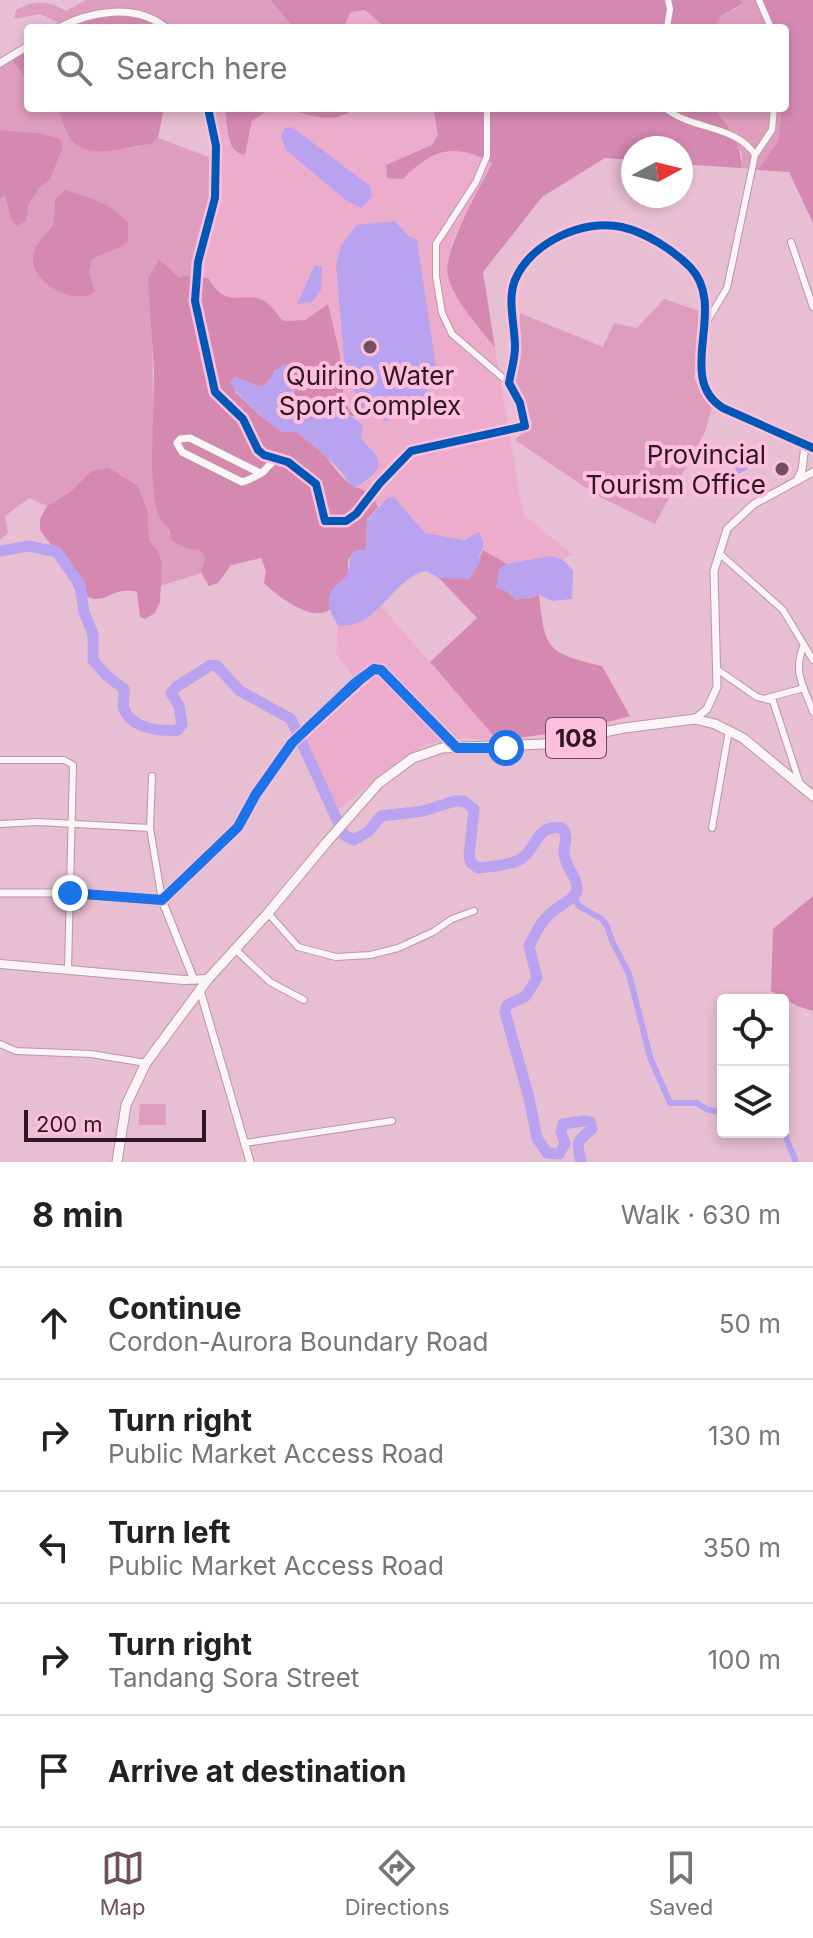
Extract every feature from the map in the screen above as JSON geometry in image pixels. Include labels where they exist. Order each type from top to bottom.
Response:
[{"type":"main road","name":"108","points":[[117,1162],[126,1105],[146,1063],[198,992],[379,783],[413,758],[442,748],[543,744],[624,728],[695,719],[729,730],[752,745],[813,796]]},
{"type":"main road","points":[[0,964],[208,979]]},
{"type":"main road","points":[[189,980],[198,992]]},
{"type":"street","points":[[668,0],[668,24]]},
{"type":"street","points":[[759,0],[769,24]]},
{"type":"street","points":[[69,24],[88,17],[128,12],[143,14],[159,24]]},
{"type":"street","points":[[0,63],[24,48]]},
{"type":"street","points":[[209,112],[216,146],[215,198],[198,262],[195,301],[215,392],[243,419],[258,450],[299,469],[316,484],[325,521],[346,521],[356,514],[411,451],[525,426],[520,403],[509,383],[452,334],[442,313],[436,276],[436,244],[476,182],[487,156],[487,112]]},
{"type":"street","points":[[671,112],[687,122],[739,139],[755,155]]},
{"type":"street","points":[[706,323],[727,288],[755,155],[772,130],[774,112]]},
{"type":"street","points":[[509,383],[515,352],[513,283],[520,270],[541,247],[571,232],[620,227],[656,241],[691,268],[699,281],[706,323],[700,366],[702,382],[714,401],[723,408],[809,447],[797,479]]},
{"type":"street","points":[[791,242],[813,307]]},
{"type":"street","points":[[260,473],[201,442],[185,438],[177,443],[182,452],[235,481],[247,481],[260,473],[276,458]]},
{"type":"street","points":[[695,719],[707,709],[717,687],[714,571],[727,529],[742,513],[813,472]]},
{"type":"street","points":[[718,551],[783,610],[813,660]]},
{"type":"street","points":[[804,645],[798,660],[813,712]]},
{"type":"street","points":[[0,893],[70,893],[162,900],[238,827],[256,794],[304,730],[354,684],[378,668],[457,748]]},
{"type":"street","points":[[718,670],[757,697],[767,698],[804,688]]},
{"type":"street","points":[[767,698],[776,705],[801,787]]},
{"type":"street","points":[[712,828],[729,730]]},
{"type":"street","points":[[0,760],[64,760],[71,763],[73,769],[68,971]]},
{"type":"street","points":[[152,776],[150,828],[162,900],[189,980]]},
{"type":"street","points":[[0,824],[71,823],[150,828]]},
{"type":"street","points":[[268,913],[298,947],[336,957],[370,955],[398,948],[433,932],[452,919],[474,911]]},
{"type":"street","points":[[236,950],[270,982],[304,1000]]},
{"type":"street","points":[[198,992],[250,1162]]},
{"type":"street","points":[[0,1044],[16,1051],[91,1054],[146,1063]]},
{"type":"street","points":[[245,1143],[392,1121]]},
{"type":"shaded area","points":[[86,0],[270,0],[291,24],[62,24],[40,14],[14,19],[16,10],[30,4],[47,3],[66,11]]},
{"type":"shaded area","points":[[270,0],[740,0],[743,4],[722,15],[716,24],[381,24],[365,10],[351,12],[345,24],[291,24]]},
{"type":"shaded area","points":[[740,0],[763,0],[772,24],[716,24],[722,15],[743,5]]},
{"type":"shaded area","points":[[763,0],[813,0],[813,223],[789,172],[758,170],[778,141],[782,112],[789,112],[789,24],[772,24]]},
{"type":"shaded area","points":[[365,10],[381,24],[345,24],[351,12]]},
{"type":"shaded area","points":[[128,12],[156,24],[69,24],[88,17]]},
{"type":"shaded area","points":[[24,48],[24,76],[10,57]]},
{"type":"shaded area","points":[[10,57],[24,76],[24,112],[60,112],[68,134],[81,146],[103,150],[129,149],[158,138],[217,160],[215,198],[196,275],[179,279],[169,271],[152,323],[154,498],[172,541],[187,549],[200,550],[206,558],[201,573],[160,586],[161,563],[157,550],[149,540],[148,512],[138,485],[120,474],[91,471],[70,492],[47,506],[29,498],[5,516],[8,533],[0,540],[0,199],[5,196],[11,219],[28,206],[39,188],[50,180],[63,147],[37,133],[0,130],[0,63]]},
{"type":"shaded area","points":[[59,112],[163,112],[158,138],[151,144],[93,151],[74,142]]},
{"type":"shaded area","points":[[209,112],[225,112],[229,145],[250,137],[252,121],[265,112],[302,112],[337,117],[350,112],[434,112],[438,135],[432,146],[387,165],[403,178],[419,162],[458,150],[473,152],[492,163],[451,244],[461,303],[495,348],[523,514],[573,555],[562,559],[549,556],[507,564],[483,550],[483,538],[472,535],[464,540],[425,533],[394,497],[387,498],[378,507],[355,488],[374,477],[371,446],[361,439],[363,425],[344,402],[340,355],[328,304],[305,320],[283,321],[267,302],[255,298],[233,299],[214,287],[208,278],[196,275],[217,160]]},
{"type":"shaded area","points":[[225,112],[265,112],[252,121],[245,155],[238,153],[228,137]]},
{"type":"shaded area","points":[[300,112],[349,112],[331,118]]},
{"type":"shaded area","points":[[434,112],[716,112],[737,143],[741,168],[693,165],[693,136],[621,136],[621,159],[605,158],[542,197],[483,272],[495,348],[456,296],[448,276],[456,236],[492,163],[467,152],[444,152],[424,161],[403,179],[387,178],[386,165],[432,145],[438,135]]},
{"type":"shaded area","points":[[716,112],[782,112],[778,141],[758,170],[741,168],[742,154]]},
{"type":"shaded area","points":[[292,127],[370,186],[372,197],[361,208],[347,201],[286,150],[281,136],[285,128]]},
{"type":"shaded area","points":[[0,130],[59,138],[63,147],[50,180],[39,188],[28,206],[26,221],[17,226],[11,219],[5,196],[0,199]]},
{"type":"shaded area","points":[[65,190],[106,205],[128,222],[128,242],[92,260],[89,272],[95,292],[87,296],[69,295],[52,287],[39,276],[33,262],[36,246],[53,224],[55,199]]},
{"type":"shaded area","points":[[395,221],[408,236],[417,240],[436,367],[419,402],[386,421],[357,408],[353,402],[356,393],[349,383],[344,360],[336,265],[341,245],[357,225]]},
{"type":"shaded area","points":[[159,259],[179,278],[187,275],[208,278],[223,295],[258,298],[271,306],[284,321],[305,320],[328,304],[340,355],[344,402],[355,417],[331,409],[312,413],[296,396],[291,373],[275,370],[270,381],[262,387],[234,377],[235,392],[256,412],[271,424],[287,431],[296,431],[313,444],[346,480],[364,490],[366,498],[378,507],[367,520],[366,550],[358,550],[348,560],[348,575],[330,597],[330,609],[323,613],[306,611],[286,601],[264,583],[266,571],[261,558],[231,565],[218,583],[209,586],[201,573],[205,557],[200,550],[187,549],[172,541],[169,530],[158,515],[152,463],[154,370],[148,279]]},
{"type":"shaded area","points":[[315,265],[322,267],[321,290],[312,302],[297,304]]},
{"type":"shaded area","points":[[664,299],[702,312],[694,378],[712,407],[705,432],[655,524],[600,497],[515,440],[532,423],[516,381],[520,313],[603,347],[614,323],[637,328]]},
{"type":"shaded area","points":[[283,364],[289,372],[297,403],[312,413],[339,412],[363,425],[361,439],[375,454],[378,466],[371,477],[355,488],[312,445],[296,432],[283,432],[271,424],[230,383],[234,377],[262,387]]},
{"type":"shaded area","points":[[739,449],[748,469],[738,474],[728,454]]},
{"type":"shaded area","points":[[108,468],[138,485],[148,512],[149,540],[162,563],[160,602],[155,613],[145,619],[140,617],[137,592],[119,592],[93,599],[74,588],[67,567],[40,530],[40,519],[47,506],[70,492],[91,471]]},
{"type":"shaded area","points":[[394,497],[425,533],[464,540],[479,532],[483,544],[479,555],[481,561],[469,579],[439,578],[426,571],[413,576],[363,621],[338,625],[330,607],[330,593],[347,575],[353,551],[366,550],[367,521],[387,498]]},
{"type":"shaded area","points":[[483,550],[507,564],[499,570],[504,586],[512,596],[522,599],[539,595],[544,627],[552,646],[570,657],[602,666],[630,716],[581,729],[498,741],[430,662],[477,618],[439,578],[469,578]]},
{"type":"shaded area","points":[[549,556],[562,559],[573,570],[572,599],[552,601],[539,595],[516,600],[508,592],[496,588],[499,570],[507,564]]},
{"type":"shaded area","points":[[380,605],[498,741],[462,738],[427,744],[397,762],[339,809],[321,788],[304,744],[304,730],[357,682],[336,653],[338,625],[361,622],[375,613]]},
{"type":"shaded area","points":[[813,896],[813,1011],[789,1001],[789,994],[771,991],[773,929]]},
{"type":"shaded area","points":[[140,1104],[166,1104],[166,1125],[139,1125]]},
{"type":"waterway","points":[[0,551],[29,546],[57,552],[80,585],[84,612],[93,634],[93,660],[124,689],[124,709],[133,721],[156,730],[178,730],[182,724],[179,706],[171,693],[211,665],[217,666],[240,691],[291,719],[344,835],[354,840],[369,831],[381,816],[423,811],[464,801],[474,809],[469,856],[471,863],[478,868],[517,861],[546,830],[562,828],[566,838],[565,859],[576,881],[577,892],[538,928],[529,946],[537,978],[526,996],[507,1005],[505,1012],[537,1138],[547,1153],[559,1154],[565,1144],[561,1132],[563,1124],[590,1122],[592,1129],[579,1143],[581,1162]]},
{"type":"waterway","points":[[574,897],[579,906],[602,919],[607,926],[629,974],[650,1057],[670,1103],[697,1103],[717,1112]]},
{"type":"waterway","points":[[786,1138],[796,1162]]},
{"type":"cycle path","points":[[209,112],[216,146],[215,198],[198,262],[195,301],[215,392],[243,419],[258,450],[264,455],[288,462],[316,484],[325,521],[346,521],[356,514],[411,451],[525,426],[520,403],[509,383],[515,352],[511,304],[515,280],[522,267],[545,245],[560,236],[591,226],[622,227],[641,233],[668,248],[690,267],[701,283],[705,302],[701,361],[709,395],[723,408],[813,448]]},
{"type":"cycle path","points":[[162,900],[238,827],[256,794],[292,743],[372,670],[381,670],[457,748]]},
{"type":"place","name":"Quirino Water Sport Complex","points":[[370,347]]},
{"type":"place","name":"Provincial Tourism Office","points":[[782,469]]},
{"type":"route","points":[[70,893],[162,900],[238,827],[256,794],[292,743],[374,669],[381,670],[457,748],[506,748]]}]
